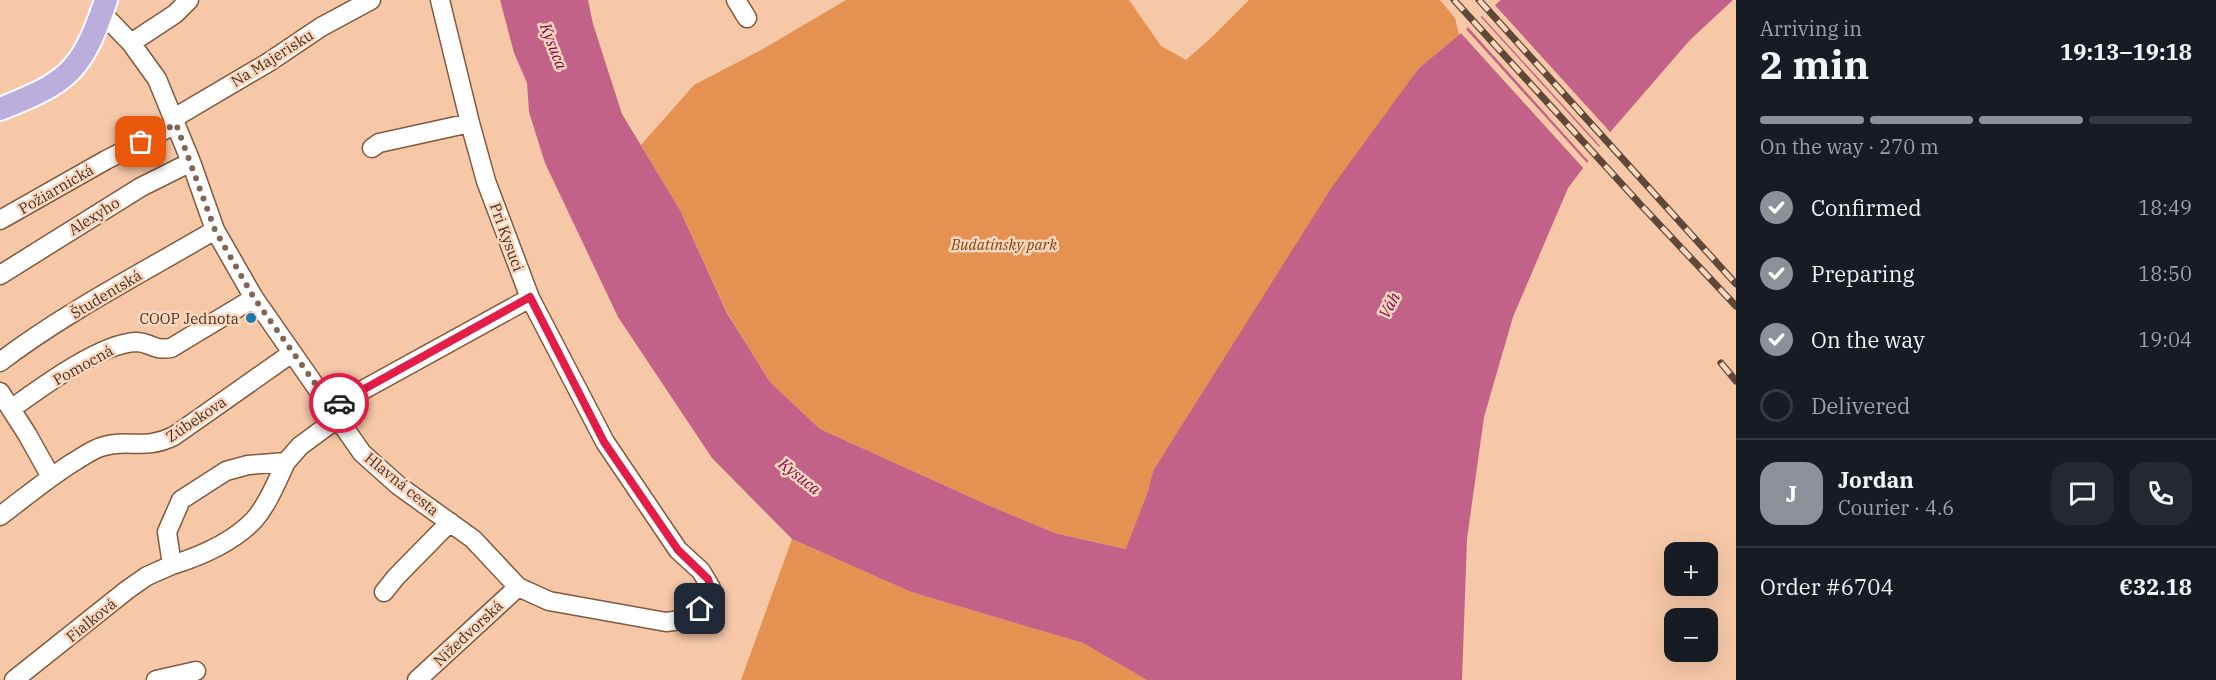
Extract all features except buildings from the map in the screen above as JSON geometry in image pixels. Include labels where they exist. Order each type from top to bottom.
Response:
[{"type":"main road","points":[[0,109],[44,91],[69,74],[85,51],[105,3]]},
{"type":"street","points":[[131,43],[174,14],[189,0]]},
{"type":"street","name":"Na Majerisku","points":[[175,121],[321,27],[371,0]]},
{"type":"street","name":"Pri Kysuci","points":[[440,0],[486,181],[530,297],[604,442],[678,550],[701,572],[711,588]]},
{"type":"street","points":[[736,0],[747,18]]},
{"type":"street","name":"Hlavná cesta","points":[[105,3],[157,79],[191,162],[215,230],[254,298],[362,453],[399,486],[473,539],[518,587],[549,601],[666,622],[681,620],[700,609],[706,602],[711,588]]},
{"type":"street","name":"Požiarnická","points":[[0,220],[175,121]]},
{"type":"street","points":[[372,148],[379,143],[470,123]]},
{"type":"street","name":"Alexyho","points":[[0,275],[141,187],[191,162]]},
{"type":"street","name":"Študentská","points":[[0,362],[21,346],[215,230]]},
{"type":"street","name":"Fialková","points":[[14,680],[147,576],[196,557],[228,541],[254,520],[270,496],[286,462],[335,413],[530,297]]},
{"type":"street","name":"Pomocná","points":[[11,408],[84,362],[116,345],[138,342],[159,350],[171,348],[254,298]]},
{"type":"street","name":"Zúbekova","points":[[0,516],[51,477],[100,447],[159,443],[174,436],[292,353]]},
{"type":"street","points":[[0,392],[51,477]]},
{"type":"street","points":[[172,565],[167,532],[181,500],[226,471],[248,465],[286,462]]},
{"type":"street","name":"Hlavná cesta","points":[[384,592],[450,522]]},
{"type":"street","name":"Nižedvorská","points":[[417,680],[518,587]]},
{"type":"street","points":[[156,680],[196,671]]},
{"type":"green space","name":"Budatínsky park","points":[[846,0],[1129,0],[1161,46],[1186,60],[1249,0],[1440,0],[1455,18],[1459,35],[1419,68],[1153,471],[1127,549],[1055,533],[820,429],[770,382],[727,312],[680,210],[641,145],[694,85],[763,49]]},
{"type":"green space","points":[[792,539],[911,592],[1083,643],[1147,680],[741,680]]},
{"type":"water","points":[[500,0],[588,0],[593,24],[622,114],[680,210],[727,313],[770,382],[820,429],[1055,533],[1126,549],[1148,491],[1153,471],[1332,187],[1419,68],[1501,0],[1733,0],[1690,40],[1612,130],[1568,188],[1513,317],[1484,417],[1467,539],[1462,680],[1147,680],[1083,643],[911,592],[792,539],[712,458],[618,317],[545,163],[529,112],[527,83],[514,53]]},
{"type":"pier","points":[[1493,3],[1612,134],[1602,148],[1480,14]]},
{"type":"pier","points":[[1479,15],[1601,149],[1590,163],[1466,25]]},
{"type":"pier","points":[[1464,27],[1589,165],[1585,170],[1459,31]]},
{"type":"railway","points":[[1454,0],[1736,306]]},
{"type":"railway","points":[[1479,0],[1736,284]]},
{"type":"railway","points":[[1721,363],[1736,381]]},
{"type":"way so far","points":[[141,142],[176,124],[215,230],[254,298],[332,407],[339,403]]},
{"type":"place","name":"COOP Jednota","points":[[251,318]]},
{"type":"route","points":[[339,403],[530,297],[604,442],[678,550],[708,579],[711,588],[706,602],[700,609]]},
{"type":"water label","name":"Kysuca","points":[[554,46]]},
{"type":"water label","name":"Váh","points":[[1389,305]]},
{"type":"water label","name":"Kysuca","points":[[800,476]]}]
